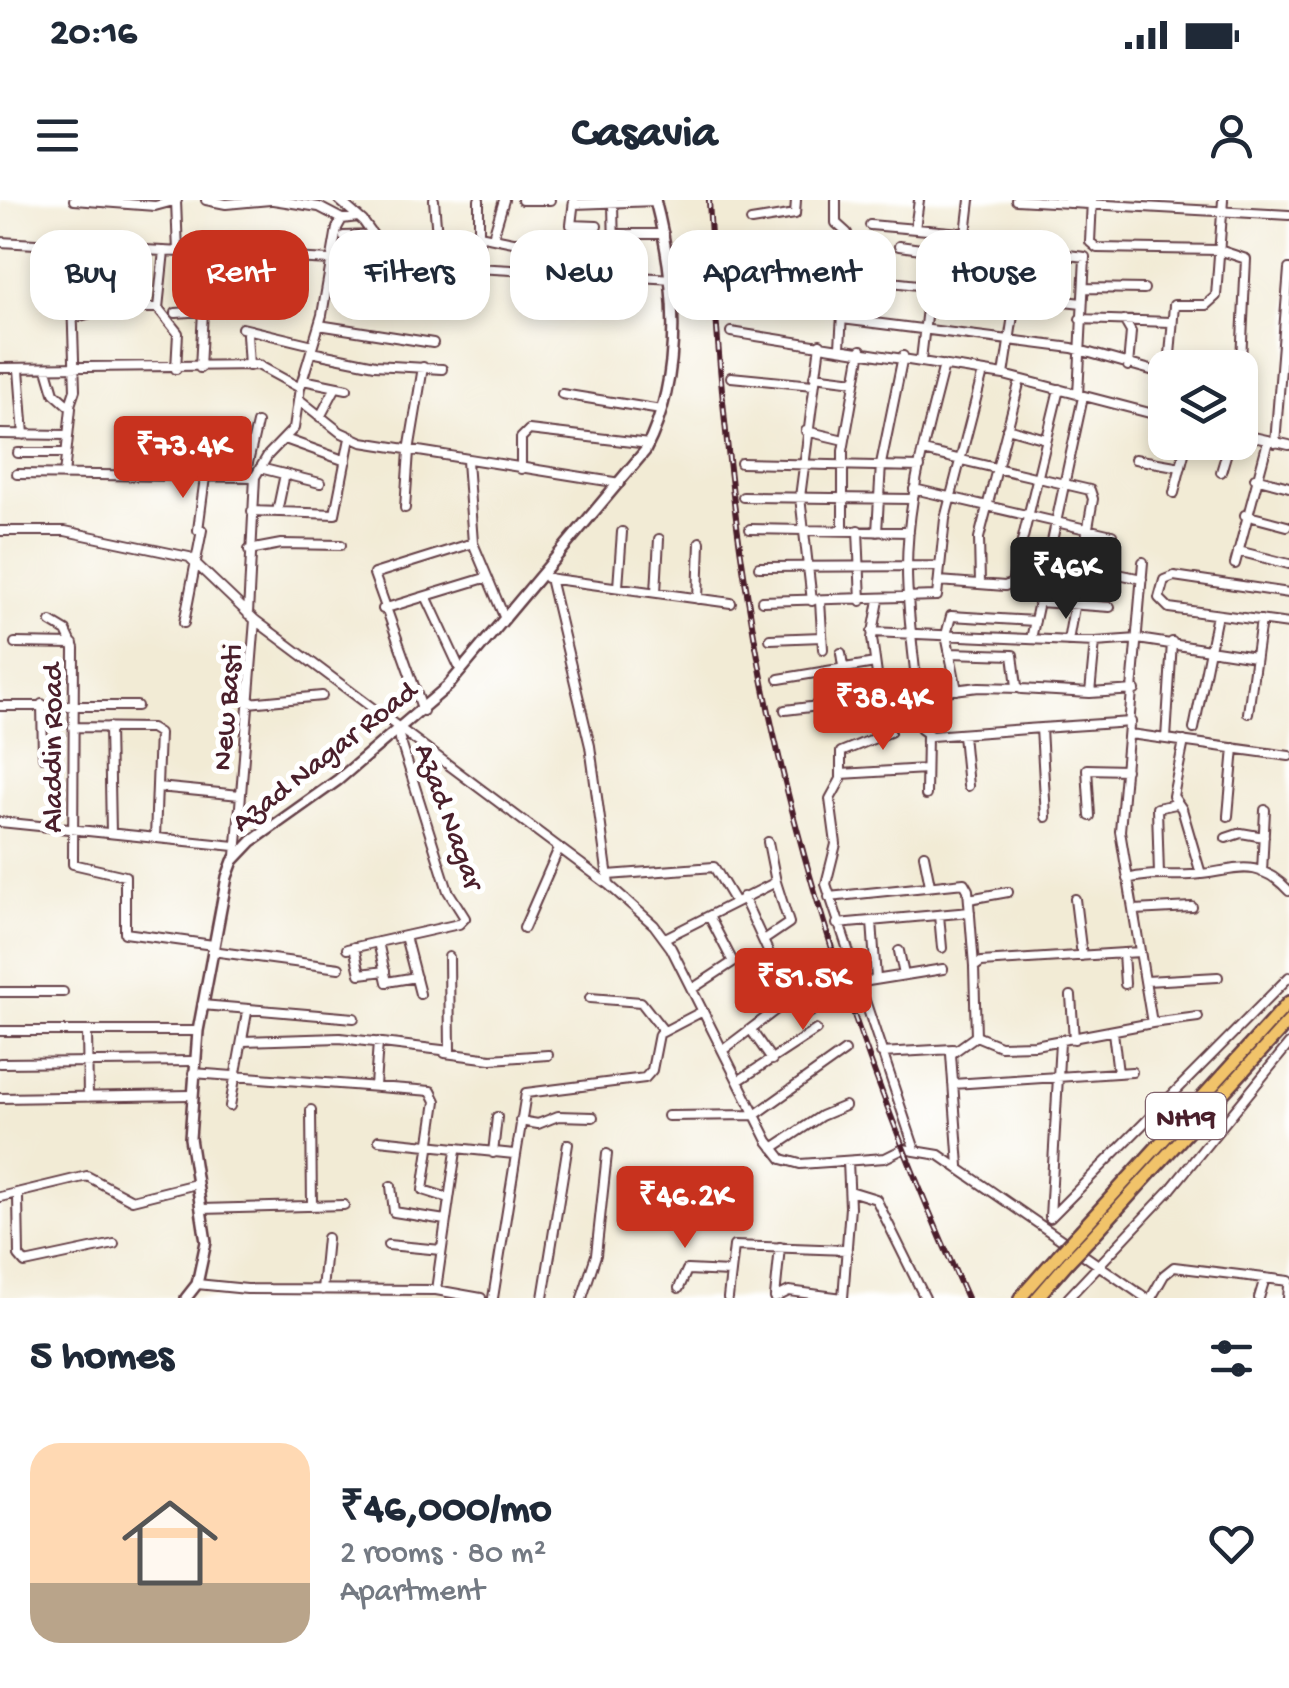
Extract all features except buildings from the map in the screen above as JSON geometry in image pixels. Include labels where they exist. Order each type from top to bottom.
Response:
[{"type":"highway","name":"NH19","points":[[1086,1234],[1289,1002]]},
{"type":"highway","name":"NH19","points":[[1020,1298],[1063,1259],[1289,1021]]},
{"type":"highway","name":"NH19","points":[[1036,1298],[1063,1259]]},
{"type":"street","points":[[74,200],[155,206],[176,201],[177,230]]},
{"type":"street","points":[[206,200],[226,204],[271,200],[320,207],[342,219],[358,217]]},
{"type":"street","points":[[339,200],[370,230]]},
{"type":"street","points":[[434,200],[436,230]]},
{"type":"street","points":[[479,200],[480,230]]},
{"type":"street","points":[[494,237],[504,200]]},
{"type":"street","points":[[522,200],[550,200]]},
{"type":"street","points":[[751,221],[788,219],[795,214],[796,200]]},
{"type":"street","points":[[836,200],[836,223],[844,230]]},
{"type":"street","points":[[915,229],[919,200]]},
{"type":"street","points":[[966,230],[970,200]]},
{"type":"street","points":[[1016,200],[1222,205],[1289,216]]},
{"type":"street","points":[[597,226],[572,226],[574,202],[656,201]]},
{"type":"street","name":"Azad Nagar Road","points":[[656,201],[668,252]]},
{"type":"street","points":[[1031,639],[1080,396],[1078,350],[1086,261],[1092,245],[1092,202]]},
{"type":"street","points":[[613,203],[614,230]]},
{"type":"street","points":[[1170,350],[1174,304],[1206,305],[1216,296],[1222,205]]},
{"type":"street","points":[[337,230],[342,219]]},
{"type":"street","points":[[870,225],[925,230]]},
{"type":"street","points":[[648,234],[664,234]]},
{"type":"street","points":[[490,238],[510,241]]},
{"type":"street","points":[[0,242],[30,244]]},
{"type":"street","points":[[1092,245],[1240,254],[1248,265],[1242,350]]},
{"type":"street","points":[[899,246],[916,248]]},
{"type":"street","points":[[152,250],[172,252]]},
{"type":"street","points":[[164,251],[158,308],[178,333],[176,368]]},
{"type":"street","points":[[1071,255],[1086,261]]},
{"type":"street","points":[[490,269],[668,279]]},
{"type":"street","points":[[1235,564],[1255,478],[1272,442],[1289,269]]},
{"type":"street","points":[[258,473],[294,428],[301,384],[329,282]]},
{"type":"street","points":[[1084,288],[1144,289]]},
{"type":"street","points":[[1071,302],[1082,303]]},
{"type":"street","points":[[152,308],[158,308]]},
{"type":"street","points":[[1080,319],[1171,322]]},
{"type":"street","points":[[64,475],[73,368],[72,320]]},
{"type":"street","points":[[200,368],[202,320]]},
{"type":"street","name":"Azad Nagar Road","points":[[186,1298],[196,1284],[205,1256],[191,1096],[194,1062],[226,877],[236,851],[423,711],[545,578],[649,444],[661,410],[674,320]]},
{"type":"street","points":[[840,347],[842,320]]},
{"type":"street","points":[[854,320],[924,326],[1078,350],[1148,370]]},
{"type":"street","points":[[921,360],[925,320]]},
{"type":"street","points":[[1004,375],[1011,320]]},
{"type":"street","points":[[1124,320],[1131,332],[1128,366]]},
{"type":"street","points":[[319,325],[433,343]]},
{"type":"street","points":[[248,366],[244,331],[375,365],[442,369]]},
{"type":"street","points":[[731,332],[904,356],[1004,375],[1148,413]]},
{"type":"street","points":[[820,344],[800,497],[805,564],[816,601],[823,649]]},
{"type":"street","points":[[843,529],[844,440],[861,350]]},
{"type":"street","points":[[877,532],[880,464],[904,356]]},
{"type":"street","points":[[944,365],[913,494],[909,532],[908,599],[920,728],[927,735],[963,735],[1132,722]]},
{"type":"street","points":[[0,368],[264,366],[301,384],[347,389]]},
{"type":"street","points":[[47,368],[54,393],[70,404]]},
{"type":"street","points":[[406,508],[409,451],[423,368]]},
{"type":"street","points":[[19,369],[24,435]]},
{"type":"street","points":[[762,601],[937,596],[949,497],[984,372]]},
{"type":"street","points":[[731,377],[854,381]]},
{"type":"street","points":[[980,584],[977,551],[1020,380]]},
{"type":"street","points":[[320,417],[336,387]]},
{"type":"street","points":[[939,581],[1012,583],[1059,390]]},
{"type":"street","points":[[562,394],[661,410]]},
{"type":"street","points":[[301,401],[350,438],[467,461],[620,484]]},
{"type":"street","points":[[244,476],[257,423]]},
{"type":"street","points":[[1006,428],[1046,439]]},
{"type":"street","points":[[521,469],[522,438],[529,430],[649,444]]},
{"type":"street","points":[[806,430],[844,440]]},
{"type":"street","points":[[0,434],[68,435]]},
{"type":"street","points":[[252,511],[335,514],[350,438]]},
{"type":"street","points":[[1258,438],[1289,445]]},
{"type":"street","points":[[284,439],[346,461]]},
{"type":"street","points":[[923,451],[1092,494],[1068,641]]},
{"type":"street","points":[[18,453],[66,454]]},
{"type":"street","points":[[1135,459],[1181,468]]},
{"type":"street","points":[[1174,493],[1183,460]]},
{"type":"street","points":[[1221,472],[1225,460]]},
{"type":"street","points":[[467,461],[472,543],[505,620]]},
{"type":"street","points":[[741,463],[920,467]]},
{"type":"street","points":[[18,474],[205,477],[258,473],[320,482]]},
{"type":"street","name":"New Basti","points":[[236,851],[248,704],[252,511],[258,473]]},
{"type":"street","points":[[277,512],[285,474]]},
{"type":"street","points":[[184,623],[205,477]]},
{"type":"street","points":[[1255,478],[1289,488]]},
{"type":"street","points":[[743,497],[949,497],[1112,535]]},
{"type":"street","points":[[1246,514],[1288,526]]},
{"type":"street","points":[[750,530],[909,532]]},
{"type":"street","points":[[858,530],[862,601]]},
{"type":"street","points":[[0,531],[77,533],[181,554],[252,617],[400,731],[608,880],[665,938],[773,1148],[790,1163],[848,1161],[915,1150],[938,1155],[1050,1222],[1149,1298],[1174,1266],[1289,1283],[1288,1298]]},
{"type":"street","points":[[618,587],[622,532]]},
{"type":"street","points":[[656,592],[660,539]]},
{"type":"street","points":[[698,598],[700,542]]},
{"type":"street","points":[[423,711],[374,576],[376,572],[472,543]]},
{"type":"street","points":[[250,550],[281,544],[341,545]]},
{"type":"street","points":[[1238,551],[1289,564]]},
{"type":"street","points":[[1143,562],[1120,831],[1152,1023]]},
{"type":"street","points":[[759,566],[939,566]]},
{"type":"street","points":[[1080,566],[1142,579]]},
{"type":"street","points":[[1289,593],[1210,578],[1170,576],[1162,582],[1159,598],[1165,607],[1289,624]]},
{"type":"street","points":[[383,609],[486,578]]},
{"type":"street","points":[[608,880],[590,746],[545,578],[731,602]]},
{"type":"street","points":[[426,598],[460,672]]},
{"type":"street","points":[[878,600],[872,632],[890,732],[843,748],[841,774],[830,799],[836,844],[826,879],[856,982],[915,1150]]},
{"type":"street","points":[[1039,602],[1110,607]]},
{"type":"street","points":[[957,690],[946,635],[948,618],[954,615],[1035,621]]},
{"type":"street","points":[[1194,729],[1217,616]]},
{"type":"street","points":[[1248,713],[1261,620]]},
{"type":"street","name":"Aladdin Road","points":[[51,622],[66,631],[73,644],[76,867],[125,876],[125,933],[212,948]]},
{"type":"street","points":[[872,632],[1095,642],[1138,639],[1255,657]]},
{"type":"street","points":[[770,639],[822,637]]},
{"type":"street","points":[[1090,693],[1095,642]]},
{"type":"street","points":[[1166,739],[1172,642]]},
{"type":"street","points":[[14,643],[73,644]]},
{"type":"street","points":[[841,653],[848,700]]},
{"type":"street","points":[[950,653],[1013,655],[1019,688]]},
{"type":"street","points":[[779,679],[875,662]]},
{"type":"street","points":[[785,710],[957,690],[1135,690]]},
{"type":"street","points":[[248,704],[322,696]]},
{"type":"street","points":[[0,706],[73,702],[137,706]]},
{"type":"street","points":[[42,704],[43,757]]},
{"type":"street","points":[[73,727],[151,728],[159,734],[155,838]]},
{"type":"street","points":[[109,727],[111,834]]},
{"type":"street","points":[[1041,728],[1046,816]]},
{"type":"street","name":"Azad Nagar","points":[[384,971],[360,974],[351,948],[459,924],[465,918],[448,891],[400,731]]},
{"type":"street","points":[[1130,734],[1289,756]]},
{"type":"street","points":[[926,795],[927,735]]},
{"type":"street","points":[[963,735],[968,786]]},
{"type":"street","points":[[1184,741],[1174,796],[1184,812],[1201,874]]},
{"type":"street","points":[[1228,816],[1234,748]]},
{"type":"street","points":[[841,774],[926,769]]},
{"type":"street","points":[[1090,816],[1087,769],[1126,770]]},
{"type":"street","points":[[158,787],[240,794]]},
{"type":"street","points":[[1159,875],[1158,808],[1176,804]]},
{"type":"street","points":[[1262,872],[1265,810]]},
{"type":"street","points":[[0,822],[155,838],[236,851]]},
{"type":"street","points":[[1226,838],[1242,834],[1264,837]]},
{"type":"street","points":[[764,940],[789,922],[768,842]]},
{"type":"street","points":[[524,928],[559,848]]},
{"type":"street","points":[[924,855],[930,886]]},
{"type":"street","points":[[1126,878],[1201,874],[1234,866],[1262,872],[1289,891]]},
{"type":"street","points":[[608,880],[714,867],[764,940],[790,999],[806,1014],[828,1002]]},
{"type":"street","points":[[665,938],[776,882]]},
{"type":"street","points":[[829,897],[964,883],[969,899],[976,1036]]},
{"type":"street","points":[[969,899],[1008,892]]},
{"type":"street","points":[[1075,899],[1082,956]]},
{"type":"street","points":[[1134,910],[1192,907]]},
{"type":"street","points":[[838,924],[970,912]]},
{"type":"street","points":[[939,915],[942,948]]},
{"type":"street","points":[[692,989],[734,962],[708,916]]},
{"type":"street","points":[[872,921],[876,980]]},
{"type":"street","points":[[405,936],[420,994]]},
{"type":"street","points":[[378,942],[390,984],[416,977]]},
{"type":"street","points":[[212,948],[339,968]]},
{"type":"street","points":[[899,951],[904,975]]},
{"type":"street","points":[[974,966],[1140,952]]},
{"type":"street","points":[[1123,953],[1126,984]]},
{"type":"street","points":[[445,1053],[453,1042],[449,957]]},
{"type":"street","points":[[856,982],[943,969]]},
{"type":"street","points":[[1146,981],[1218,976]]},
{"type":"street","points":[[1050,1222],[1289,977]]},
{"type":"street","points":[[0,992],[63,992]]},
{"type":"street","points":[[1072,996],[1074,1039]]},
{"type":"street","points":[[590,998],[640,1002],[663,1030]]},
{"type":"street","points":[[722,1050],[790,999]]},
{"type":"street","points":[[202,1005],[247,1012],[354,1018]]},
{"type":"street","points":[[493,1298],[524,1098],[536,1088],[645,1078],[663,1030],[703,1011]]},
{"type":"street","points":[[230,1106],[247,1012]]},
{"type":"street","points":[[881,1053],[953,1048],[976,1036],[1007,1046],[1060,1042],[1198,1017]]},
{"type":"street","points":[[0,1030],[198,1031]]},
{"type":"street","points":[[751,1030],[772,1060]]},
{"type":"street","points":[[738,1082],[816,1030]]},
{"type":"street","points":[[86,1032],[88,1097]]},
{"type":"street","points":[[1114,1032],[1118,1073]]},
{"type":"street","points":[[243,1041],[378,1042],[491,1059],[548,1055]]},
{"type":"street","points":[[374,1086],[378,1042]]},
{"type":"street","points":[[1050,1222],[1060,1042]]},
{"type":"street","points":[[1068,1298],[1170,1190],[1289,1044]]},
{"type":"street","points":[[953,1048],[959,1166]]},
{"type":"street","points":[[668,1116],[755,1115],[844,1051]]},
{"type":"street","points":[[1278,1058],[1289,1061]]},
{"type":"street","points":[[0,1064],[194,1062]]},
{"type":"street","points":[[953,1084],[1132,1072]]},
{"type":"street","points":[[193,1073],[435,1093],[433,1148],[423,1190],[448,1198]]},
{"type":"street","points":[[0,1098],[191,1096]]},
{"type":"street","points":[[773,1148],[821,1116],[845,1106]]},
{"type":"street","points":[[311,1110],[312,1206]]},
{"type":"street","points":[[520,1122],[542,1124],[558,1116],[593,1117]]},
{"type":"street","points":[[493,1153],[497,1118]]},
{"type":"street","points":[[379,1140],[514,1154]]},
{"type":"street","points":[[543,1298],[568,1144]]},
{"type":"street","points":[[436,1290],[456,1151]]},
{"type":"street","points":[[582,1298],[596,1255],[607,1154]]},
{"type":"street","points":[[775,1298],[789,1291],[843,1298],[850,1192],[848,1161]]},
{"type":"street","points":[[0,1197],[18,1196],[78,1177],[95,1178],[132,1200],[196,1184]]},
{"type":"street","points":[[391,1186],[394,1212],[444,1220]]},
{"type":"street","points":[[850,1192],[876,1200],[925,1298]]},
{"type":"street","points":[[18,1196],[18,1256],[25,1263],[114,1244]]},
{"type":"street","points":[[201,1209],[344,1205]]},
{"type":"street","points":[[322,1290],[327,1238]]},
{"type":"street","points":[[388,1245],[441,1250]]},
{"type":"street","points":[[728,1298],[734,1246],[846,1250]]},
{"type":"street","points":[[775,1298],[780,1246]]},
{"type":"street","points":[[679,1288],[687,1270],[730,1272]]},
{"type":"street","points":[[1259,1298],[1265,1278]]},
{"type":"street","points":[[196,1284],[436,1290],[481,1298]]},
{"type":"street","points":[[215,1286],[222,1298]]},
{"type":"railway","points":[[709,200],[734,500],[764,689],[784,779],[834,956],[864,1043],[967,1298]]}]
